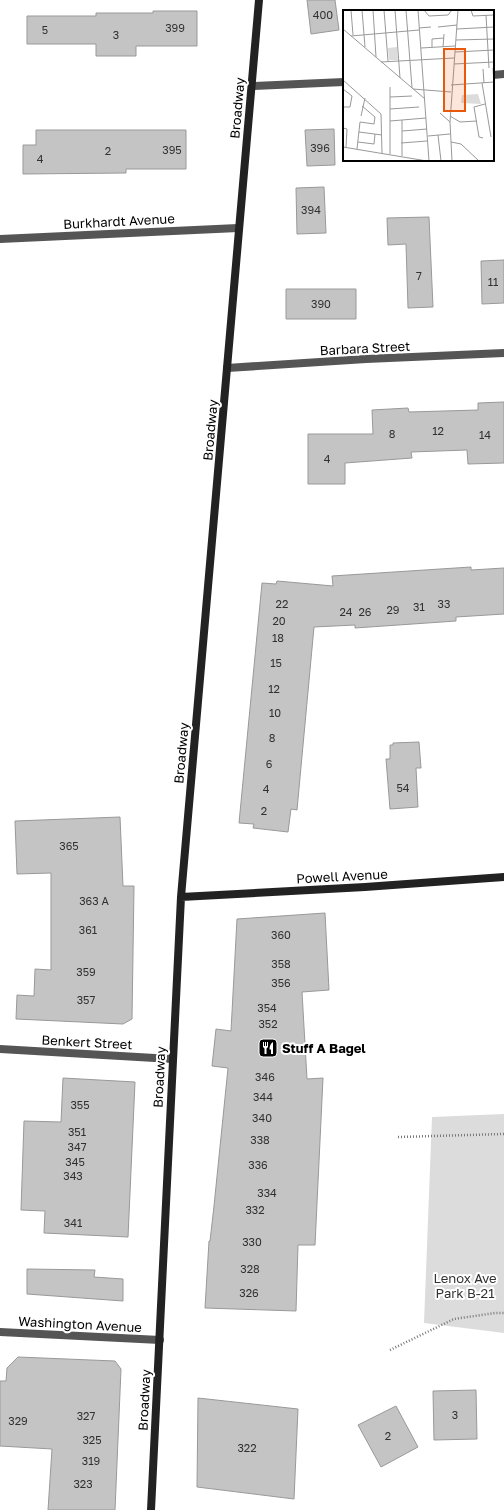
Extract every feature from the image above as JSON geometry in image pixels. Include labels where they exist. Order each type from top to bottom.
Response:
[{"type":"main road","name":"Broadway","points":[[151,1510],[181,897],[259,0]]},
{"type":"main road","name":"Powell Avenue","points":[[181,897],[372,887],[504,877]]},
{"type":"street","points":[[494,75],[504,74]]},
{"type":"street","points":[[252,86],[343,82]]},
{"type":"street","name":"Burkhardt Avenue","points":[[0,239],[238,228]]},
{"type":"street","name":"Barbara Street","points":[[227,368],[366,359],[504,353]]},
{"type":"street","name":"Benkert Street","points":[[0,1049],[172,1059]]},
{"type":"street","name":"Washington Avenue","points":[[0,1332],[160,1340]]},
{"type":"path","points":[[398,1136],[504,1134]]},
{"type":"path","points":[[390,1350],[454,1319],[495,1312],[504,1313]]},
{"type":"green space","name":"Lenox Ave Park B-21","points":[[504,1114],[504,1333],[424,1323],[432,1117]]},
{"type":"building","points":[[307,0],[335,0],[339,30],[311,34]]},
{"type":"building","points":[[153,11],[197,11],[197,46],[136,46],[136,56],[96,56],[96,44],[27,44],[27,16],[96,16],[96,13],[153,13]]},
{"type":"building","points":[[334,129],[335,165],[307,166],[305,130]]},
{"type":"building","points":[[36,130],[186,130],[186,169],[126,169],[126,173],[23,174],[23,145],[36,145]]},
{"type":"building","points":[[324,187],[326,233],[297,234],[296,188]]},
{"type":"building","points":[[429,217],[433,307],[408,308],[406,244],[388,245],[387,218]]},
{"type":"building","points":[[504,260],[504,303],[482,304],[481,261]]},
{"type":"building","points":[[286,289],[356,289],[356,319],[286,319]]},
{"type":"building","points":[[504,402],[504,463],[468,464],[467,450],[411,452],[412,458],[345,463],[345,484],[308,484],[308,434],[373,434],[372,410],[408,408],[409,412],[478,410],[478,403]]},
{"type":"building","points":[[471,567],[471,570],[504,568],[504,614],[456,617],[456,621],[355,628],[355,625],[314,627],[297,810],[291,809],[288,832],[253,828],[254,824],[239,823],[262,583],[276,584],[277,581],[333,586],[332,576]]},
{"type":"building","points":[[419,742],[421,768],[416,768],[418,807],[390,809],[386,759],[390,759],[390,745],[393,745],[393,743]]},
{"type":"building","points":[[120,817],[123,886],[134,886],[132,1019],[123,1024],[16,1019],[17,995],[34,996],[35,969],[51,970],[51,873],[17,874],[15,821]]},
{"type":"building","points":[[325,913],[329,990],[302,992],[307,1079],[323,1078],[315,1245],[298,1245],[296,1311],[205,1308],[209,1241],[228,1068],[212,1066],[216,1029],[231,1031],[237,919]]},
{"type":"building","points":[[63,1078],[135,1082],[128,1237],[44,1233],[45,1211],[21,1210],[24,1121],[61,1122]]},
{"type":"building","points":[[27,1269],[95,1270],[94,1277],[123,1279],[123,1301],[27,1294]]},
{"type":"building","points":[[18,1357],[115,1361],[121,1369],[115,1510],[48,1510],[52,1449],[0,1446],[0,1381],[6,1381],[7,1368]]},
{"type":"building","points":[[476,1390],[477,1439],[434,1440],[433,1391]]},
{"type":"building","points":[[198,1398],[298,1409],[294,1499],[197,1487]]},
{"type":"building","points":[[396,1406],[418,1447],[381,1467],[358,1425]]},
{"type":"place","name":"Stuff A Bagel","points":[[268,1048]]}]
